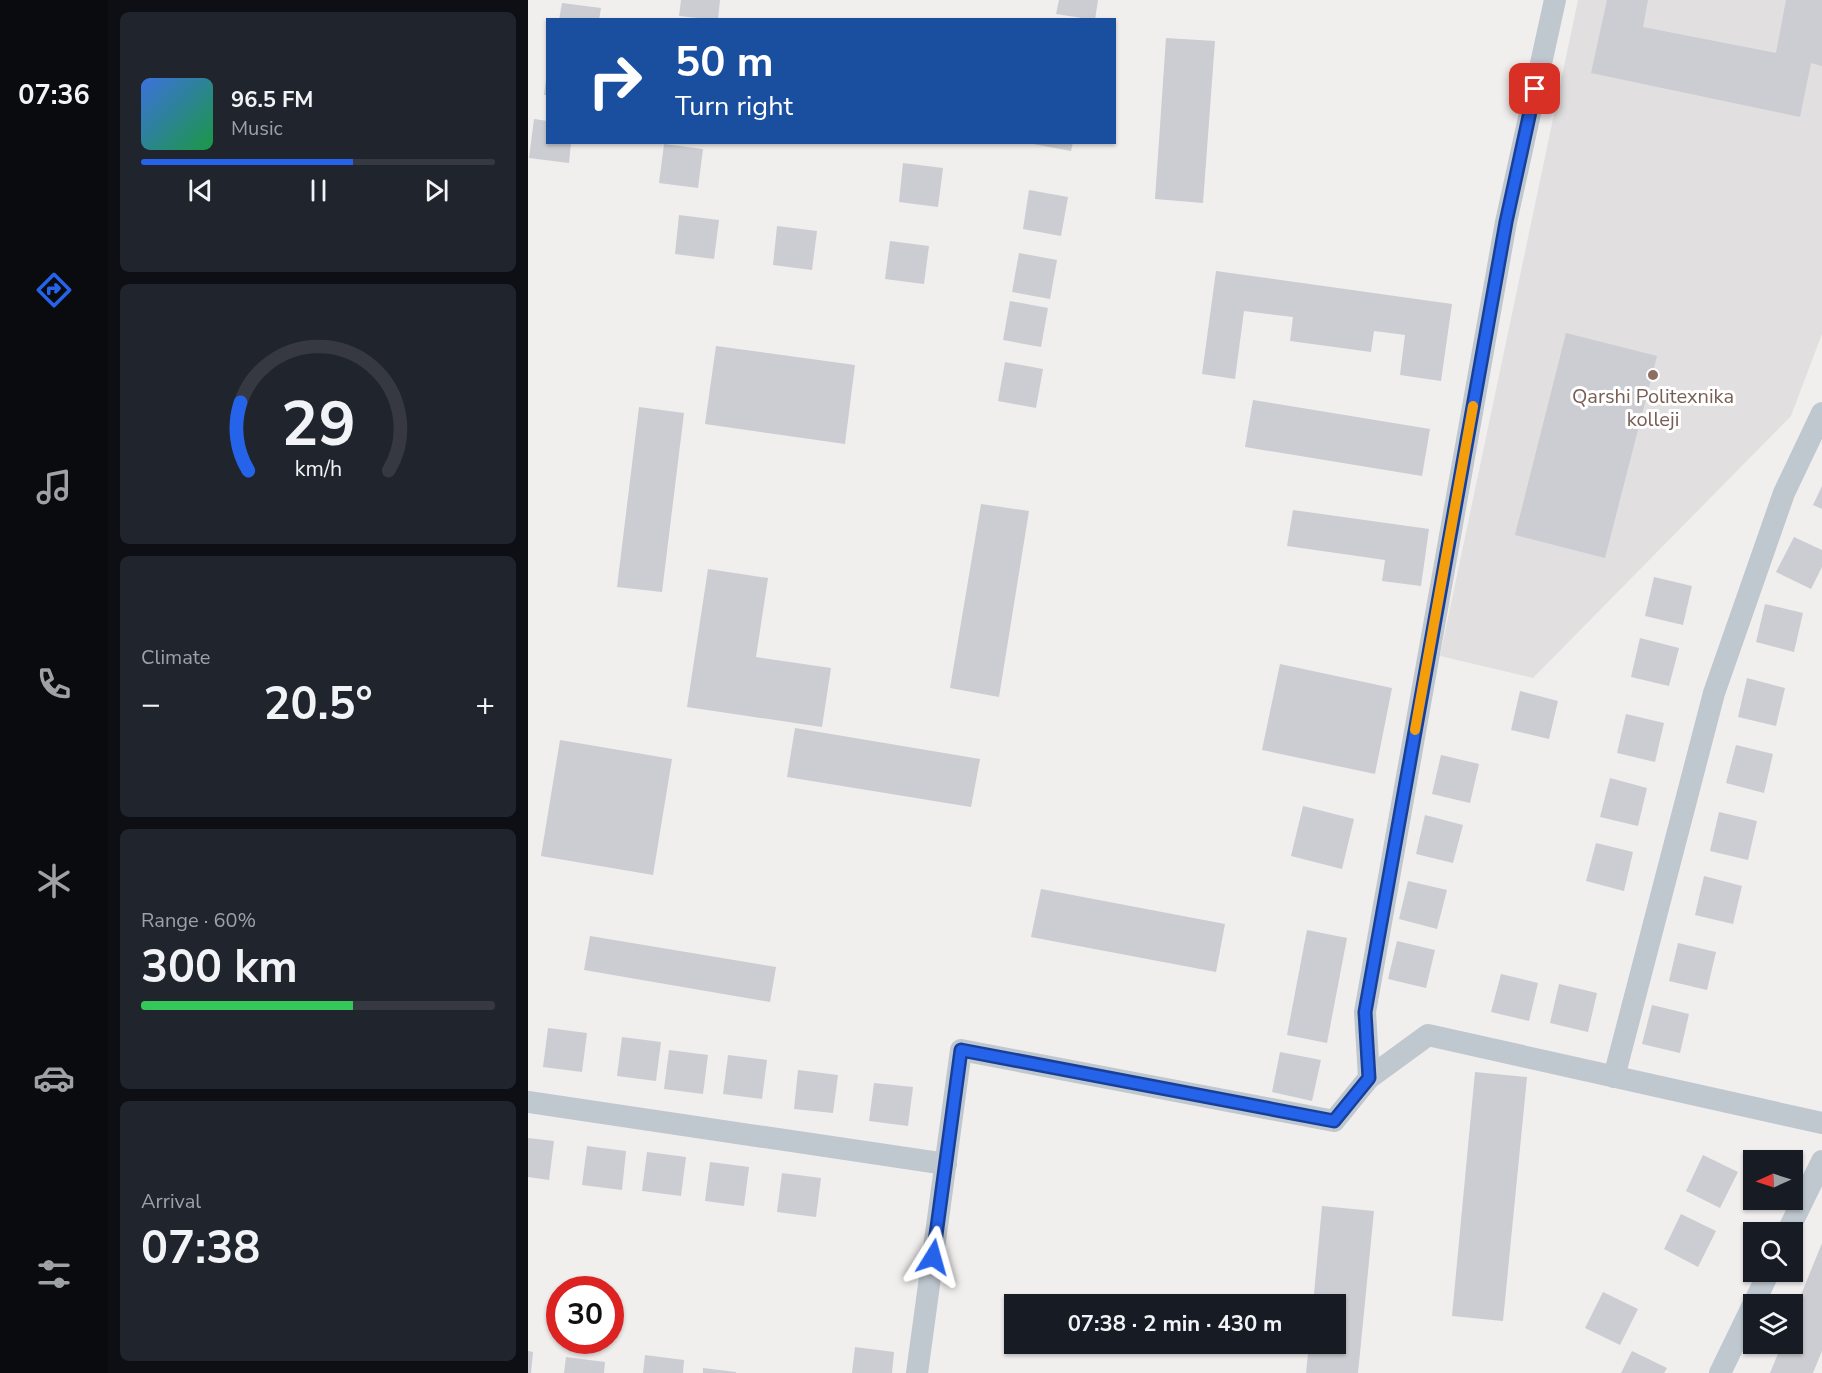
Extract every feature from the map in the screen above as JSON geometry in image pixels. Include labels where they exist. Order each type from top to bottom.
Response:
[{"type":"street","points":[[1369,1078],[1365,1012],[1506,222],[1555,0]]},
{"type":"street","points":[[1614,1077],[1714,693],[1784,493],[1822,413]]},
{"type":"street","points":[[917,1373],[961,1050],[1334,1121],[1369,1078],[1428,1035],[1822,1123]]},
{"type":"street","points":[[528,1102],[945,1164]]},
{"type":"street","points":[[1792,1222],[1822,1161]]},
{"type":"street","points":[[1720,1373],[1764,1282]]},
{"type":"shaded area","name":"Qarshi Politexnika kolleji","points":[[1578,0],[1822,0],[1822,334],[1791,416],[1533,678],[1440,656]]},
{"type":"building","points":[[681,0],[720,0],[718,18],[679,16]]},
{"type":"building","points":[[1059,0],[1098,0],[1095,18],[1056,14]]},
{"type":"building","points":[[1607,0],[1648,0],[1643,27],[1776,53],[1786,0],[1822,0],[1822,66],[1811,63],[1800,117],[1591,73]]},
{"type":"building","points":[[562,3],[601,8],[599,18],[559,18]]},
{"type":"building","points":[[1166,38],[1215,41],[1203,203],[1155,199]]},
{"type":"building","points":[[534,119],[546,121],[546,144],[571,144],[569,163],[529,158]]},
{"type":"building","points":[[664,144],[703,149],[698,188],[659,183]]},
{"type":"building","points":[[1033,144],[1073,144],[1071,151]]},
{"type":"building","points":[[903,163],[943,168],[938,207],[899,202]]},
{"type":"building","points":[[1029,190],[1068,197],[1061,236],[1023,229]]},
{"type":"building","points":[[679,215],[719,220],[714,259],[675,254]]},
{"type":"building","points":[[777,226],[817,231],[812,270],[773,265]]},
{"type":"building","points":[[890,241],[929,246],[924,284],[885,279]]},
{"type":"building","points":[[1019,253],[1057,260],[1050,299],[1012,292]]},
{"type":"building","points":[[1216,271],[1452,304],[1441,381],[1400,375],[1405,335],[1374,331],[1371,352],[1290,341],[1293,317],[1244,311],[1235,379],[1202,374]]},
{"type":"building","points":[[1010,301],[1048,308],[1041,347],[1003,340]]},
{"type":"building","points":[[1566,333],[1657,356],[1605,558],[1515,535]]},
{"type":"building","points":[[716,346],[855,365],[845,444],[705,424]]},
{"type":"building","points":[[1005,362],[1043,369],[1036,408],[998,401]]},
{"type":"building","points":[[1253,400],[1430,429],[1422,476],[1245,447]]},
{"type":"building","points":[[639,407],[684,413],[662,592],[617,587]]},
{"type":"building","points":[[1822,486],[1822,509],[1813,505]]},
{"type":"building","points":[[981,504],[1029,511],[999,697],[950,688]]},
{"type":"building","points":[[1293,510],[1429,529],[1421,586],[1382,581],[1385,560],[1287,546]]},
{"type":"building","points":[[1794,537],[1822,550],[1822,567],[1811,589],[1776,572]]},
{"type":"building","points":[[708,569],[768,578],[756,657],[831,668],[822,727],[687,707]]},
{"type":"building","points":[[1654,577],[1692,586],[1683,625],[1645,616]]},
{"type":"building","points":[[1765,604],[1803,613],[1794,652],[1756,642]]},
{"type":"building","points":[[1640,638],[1679,648],[1669,686],[1631,677]]},
{"type":"building","points":[[1280,664],[1392,688],[1375,774],[1262,750]]},
{"type":"building","points":[[1747,678],[1785,688],[1776,726],[1738,717]]},
{"type":"building","points":[[1520,691],[1558,701],[1549,739],[1511,730]]},
{"type":"building","points":[[1626,714],[1664,723],[1655,762],[1617,753]]},
{"type":"building","points":[[795,728],[980,759],[971,807],[787,777]]},
{"type":"building","points":[[560,740],[672,759],[653,875],[541,856]]},
{"type":"building","points":[[1736,745],[1773,754],[1764,793],[1726,783]]},
{"type":"building","points":[[1441,755],[1479,764],[1470,803],[1432,794]]},
{"type":"building","points":[[1610,778],[1647,788],[1638,826],[1600,817]]},
{"type":"building","points":[[1303,806],[1354,819],[1342,869],[1291,856]]},
{"type":"building","points":[[1719,812],[1757,821],[1748,860],[1710,851]]},
{"type":"building","points":[[1425,815],[1463,825],[1453,863],[1416,854]]},
{"type":"building","points":[[1596,843],[1633,852],[1624,891],[1586,881]]},
{"type":"building","points":[[1704,876],[1742,886],[1733,924],[1695,915]]},
{"type":"building","points":[[1408,881],[1447,890],[1437,929],[1399,919]]},
{"type":"building","points":[[1041,889],[1225,924],[1216,972],[1031,937]]},
{"type":"building","points":[[1307,930],[1347,938],[1327,1043],[1287,1035]]},
{"type":"building","points":[[590,936],[776,967],[770,1002],[584,970]]},
{"type":"building","points":[[1397,941],[1435,950],[1426,988],[1388,979]]},
{"type":"building","points":[[1678,943],[1716,952],[1707,990],[1669,981]]},
{"type":"building","points":[[1501,974],[1538,983],[1529,1021],[1491,1012]]},
{"type":"building","points":[[1559,984],[1597,993],[1588,1032],[1550,1023]]},
{"type":"building","points":[[1652,1005],[1689,1014],[1680,1053],[1642,1044]]},
{"type":"building","points":[[548,1028],[587,1033],[582,1072],[543,1067]]},
{"type":"building","points":[[622,1037],[661,1042],[656,1081],[617,1076]]},
{"type":"building","points":[[669,1050],[708,1055],[703,1094],[664,1089]]},
{"type":"building","points":[[1280,1052],[1321,1060],[1312,1101],[1272,1092]]},
{"type":"building","points":[[728,1055],[767,1060],[762,1099],[723,1094]]},
{"type":"building","points":[[798,1070],[838,1075],[833,1113],[794,1109]]},
{"type":"building","points":[[1475,1072],[1527,1077],[1503,1321],[1452,1316]]},
{"type":"building","points":[[874,1083],[913,1087],[908,1126],[869,1121]]},
{"type":"building","points":[[528,1138],[554,1141],[549,1180],[528,1177]]},
{"type":"building","points":[[587,1146],[626,1151],[622,1190],[582,1185]]},
{"type":"building","points":[[647,1152],[686,1157],[681,1196],[642,1191]]},
{"type":"building","points":[[1703,1155],[1738,1172],[1720,1208],[1686,1191]]},
{"type":"building","points":[[710,1162],[749,1167],[744,1206],[705,1201]]},
{"type":"building","points":[[782,1173],[821,1178],[816,1217],[777,1212]]},
{"type":"building","points":[[1322,1206],[1374,1211],[1358,1373],[1306,1373],[1308,1354],[1346,1354],[1346,1294],[1314,1294]]},
{"type":"building","points":[[1681,1214],[1716,1231],[1698,1267],[1664,1249]]},
{"type":"building","points":[[1822,1243],[1822,1351],[1813,1373],[1770,1373],[1778,1354],[1803,1354],[1801,1294]]},
{"type":"building","points":[[1603,1292],[1638,1309],[1620,1345],[1585,1328]]},
{"type":"building","points":[[855,1347],[894,1352],[892,1373],[852,1373]]},
{"type":"building","points":[[528,1351],[533,1352],[531,1373],[528,1373]]},
{"type":"building","points":[[1632,1351],[1667,1368],[1664,1373],[1621,1373]]},
{"type":"building","points":[[645,1355],[684,1360],[683,1373],[643,1373]]},
{"type":"building","points":[[566,1357],[605,1362],[604,1373],[564,1373]]},
{"type":"building","points":[[703,1368],[736,1372],[736,1373],[703,1373]]},
{"type":"slow traffic","points":[[1415,730],[1473,406]]},
{"type":"place","name":"Qarshi Politexnika kolleji","points":[[1653,375]]},
{"type":"route","points":[[933,1257],[961,1050],[1334,1121],[1369,1078],[1365,1012],[1506,222],[1535,89]]}]
